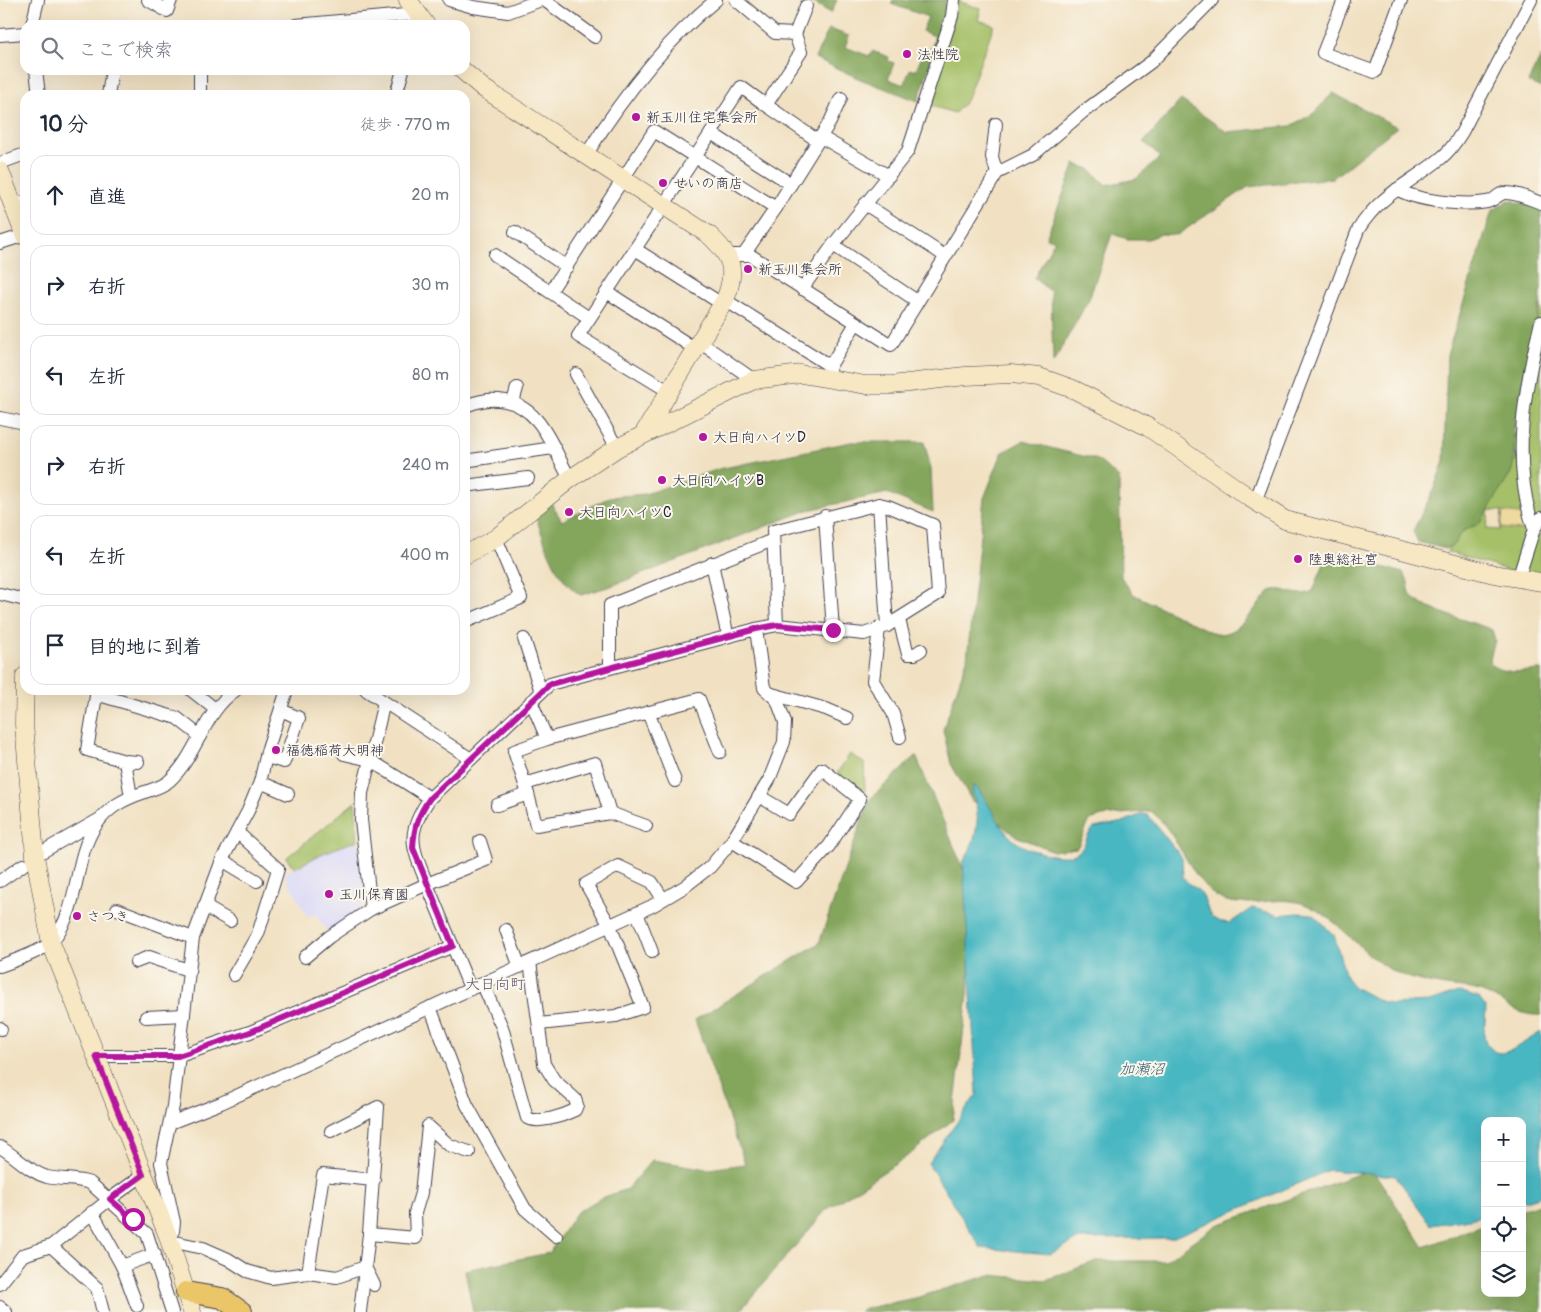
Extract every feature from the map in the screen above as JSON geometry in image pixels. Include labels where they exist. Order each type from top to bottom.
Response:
[{"type":"main road","points":[[186,1292],[222,1298],[242,1312]]},
{"type":"street","points":[[33,20],[38,0]]},
{"type":"street","points":[[148,0],[166,11],[171,0]]},
{"type":"street","points":[[449,0],[497,5],[508,12],[542,0],[595,37]]},
{"type":"street","points":[[736,0],[775,33],[794,34]]},
{"type":"street","points":[[802,289],[832,245],[908,151],[952,16],[954,0]]},
{"type":"street","points":[[728,255],[745,253],[891,345],[997,173],[1033,154],[1083,112],[1151,62],[1212,0]]},
{"type":"street","points":[[1344,0],[1323,53],[1375,72],[1401,0]]},
{"type":"street","points":[[1255,502],[1358,230],[1378,204],[1450,150],[1467,124],[1531,0]]},
{"type":"street","points":[[586,155],[625,98],[686,24],[711,1]]},
{"type":"street","points":[[766,105],[801,52],[794,34],[806,6]]},
{"type":"street","points":[[372,20],[418,17]]},
{"type":"street","points":[[0,35],[20,33]]},
{"type":"street","points":[[37,75],[38,90]]},
{"type":"street","points":[[109,90],[111,75]]},
{"type":"street","points":[[200,75],[200,90]]},
{"type":"street","points":[[397,90],[402,75]]},
{"type":"street","points":[[468,75],[483,88],[709,234],[724,248],[728,255],[732,272],[731,286],[724,302],[696,344],[670,392],[644,433]]},
{"type":"street","points":[[670,392],[578,336],[741,87],[820,139],[888,176]]},
{"type":"street","points":[[745,253],[820,139],[841,98]]},
{"type":"street","points":[[996,124],[992,157],[997,173]]},
{"type":"street","points":[[550,292],[654,131],[776,208]]},
{"type":"street","points":[[711,133],[791,184]]},
{"type":"street","points":[[0,163],[20,156]]},
{"type":"street","points":[[0,171],[19,202]]},
{"type":"street","points":[[1397,189],[1407,195],[1462,203],[1492,201],[1502,193],[1509,193],[1541,203]]},
{"type":"street","points":[[865,204],[945,256]]},
{"type":"street","points":[[514,232],[567,266]]},
{"type":"street","points":[[0,243],[20,237]]},
{"type":"street","points":[[832,245],[917,301]]},
{"type":"street","points":[[635,249],[724,302],[828,372],[866,385],[892,385],[965,376],[1011,374],[1040,377],[1073,389],[1148,427],[1255,502],[1285,520],[1518,579],[1541,582]]},
{"type":"street","points":[[495,255],[589,318]]},
{"type":"street","points":[[607,292],[754,380]]},
{"type":"street","points":[[1518,579],[1538,524],[1520,446],[1528,385],[1541,322]]},
{"type":"street","points":[[828,372],[856,323]]},
{"type":"street","points":[[470,552],[496,538],[570,479],[617,448],[644,433],[754,380],[828,372]]},
{"type":"street","points":[[576,374],[617,448]]},
{"type":"street","points":[[512,402],[517,388]]},
{"type":"street","points":[[470,406],[492,400],[512,402],[524,407],[540,422],[570,479]]},
{"type":"street","points":[[0,418],[20,422]]},
{"type":"street","points":[[470,460],[553,448]]},
{"type":"street","points":[[470,485],[528,478]]},
{"type":"street","points":[[879,504],[888,625],[873,681],[892,713],[900,737]]},
{"type":"street","points":[[506,930],[525,964],[539,1024],[544,1064],[554,1080],[575,1099],[577,1105],[575,1110],[569,1113],[536,1121],[527,1118],[502,1027],[453,946],[413,848],[413,832],[418,815],[430,798],[550,684],[777,625],[864,634],[888,625],[938,594],[933,525],[879,504],[772,530],[777,625]]},
{"type":"street","points":[[825,516],[833,630]]},
{"type":"street","points":[[470,620],[521,598],[496,538]]},
{"type":"street","points":[[610,667],[610,605],[773,540]]},
{"type":"street","points":[[712,563],[726,628]]},
{"type":"street","points":[[0,594],[20,599]]},
{"type":"street","points":[[888,625],[908,654],[915,654],[921,650]]},
{"type":"street","points":[[170,1123],[221,1103],[610,926],[664,899],[710,867],[732,841],[760,796],[769,780],[784,742],[785,722],[777,700],[764,688],[756,629]]},
{"type":"street","points":[[524,639],[547,739]]},
{"type":"street","points":[[772,694],[826,709],[847,718]]},
{"type":"street","points":[[25,695],[29,861],[50,943],[169,1238],[192,1312]]},
{"type":"street","points":[[96,695],[87,750],[131,762],[131,797]]},
{"type":"street","points":[[105,695],[177,718],[200,736]]},
{"type":"street","points":[[197,695],[215,709]]},
{"type":"street","points":[[0,966],[50,943],[69,910],[84,848],[105,812],[131,797],[160,787],[169,780],[200,736],[215,709],[228,695]]},
{"type":"street","points":[[169,1238],[173,1231],[174,1222],[160,1163],[170,1123],[192,938],[222,860],[260,782],[286,695]]},
{"type":"street","points":[[374,695],[471,759]]},
{"type":"street","points":[[646,826],[610,813],[536,825],[527,789],[514,751],[547,739],[699,698],[720,752]]},
{"type":"street","points":[[371,909],[361,820],[362,793],[384,702]]},
{"type":"street","points":[[266,757],[284,762],[299,718],[281,710]]},
{"type":"street","points":[[648,712],[675,781]]},
{"type":"street","points":[[344,754],[370,760],[430,798]]},
{"type":"street","points":[[497,805],[527,789],[595,763],[610,813]]},
{"type":"street","points":[[732,841],[796,882],[829,846],[860,799],[822,769],[789,814],[760,796]]},
{"type":"street","points":[[260,782],[288,794]]},
{"type":"street","points":[[0,881],[29,861],[100,819]]},
{"type":"street","points":[[234,975],[258,934],[278,869],[277,865],[237,832]]},
{"type":"street","points":[[305,957],[329,937],[371,909],[486,860],[480,841]]},
{"type":"street","points":[[222,860],[258,881]]},
{"type":"street","points":[[539,1024],[616,1016],[644,1007],[610,926],[586,884],[618,866],[652,882],[664,899]]},
{"type":"street","points":[[204,906],[230,921]]},
{"type":"street","points":[[117,909],[192,938]]},
{"type":"street","points":[[637,913],[652,952]]},
{"type":"street","points":[[96,1056],[178,1056],[250,1032],[453,946]]},
{"type":"street","points":[[136,962],[149,957],[188,970]]},
{"type":"street","points":[[430,1007],[449,1062],[478,1126],[525,1208],[556,1236]]},
{"type":"street","points":[[146,1017],[184,1015]]},
{"type":"street","points":[[331,1131],[378,1107],[370,1234],[360,1312]]},
{"type":"street","points":[[370,1234],[416,1238],[414,1213],[420,1193],[428,1126],[449,1145],[469,1152]]},
{"type":"street","points":[[0,1147],[16,1156],[31,1170],[47,1177],[82,1180],[90,1183],[148,1234],[172,1312]]},
{"type":"street","points":[[0,1284],[23,1256],[51,1246],[92,1212],[143,1175]]},
{"type":"street","points":[[308,1273],[323,1175],[374,1180]]},
{"type":"street","points":[[92,1212],[122,1266],[137,1306]]},
{"type":"street","points":[[169,1238],[204,1248],[228,1259],[247,1271],[271,1278],[308,1273],[337,1277],[365,1267]]},
{"type":"street","points":[[51,1246],[97,1288],[103,1312]]},
{"type":"street","points":[[122,1266],[155,1254]]},
{"type":"street","points":[[365,1267],[374,1285]]},
{"type":"street","points":[[0,1307],[6,1312]]},
{"type":"shaded area","name":"玉川保育園","points":[[358,840],[363,882],[362,907],[328,932],[315,914],[308,917],[284,874],[323,853]]},
{"type":"green space","points":[[809,0],[837,0],[831,13]]},
{"type":"green space","points":[[893,0],[951,0],[918,101],[860,79],[815,58],[829,29],[849,36],[845,47],[869,56],[872,51],[889,57],[888,61],[894,63],[888,79],[904,85],[910,69],[915,71],[926,49],[931,50],[935,36],[922,31],[928,17],[891,4]]},
{"type":"green space","points":[[958,1],[981,9],[978,20],[994,25],[966,101],[955,113],[928,105]]},
{"type":"green space","points":[[1541,56],[1541,88],[1528,82]]},
{"type":"green space","points":[[1333,93],[1397,127],[1333,178],[1248,187],[1177,235],[1162,234],[1148,239],[1128,239],[1112,234],[1089,299],[1053,363],[1051,292],[1034,278],[1055,240],[1046,238],[1075,164],[1090,169],[1106,185],[1136,179],[1161,157],[1144,142],[1181,100],[1227,132],[1291,126],[1314,113]]},
{"type":"green space","points":[[1509,200],[1532,206],[1541,212],[1541,299],[1514,429],[1514,461],[1511,473],[1480,523],[1463,531],[1454,544],[1446,549],[1418,542],[1413,531],[1433,491],[1444,461],[1447,355],[1492,211]]},
{"type":"green space","points":[[1541,304],[1541,576],[1523,575],[1447,552],[1517,432],[1535,324]],"holes":[[[1489,510],[1502,511],[1500,530],[1487,529]]]},
{"type":"green space","points":[[1023,441],[1098,460],[1119,478],[1121,577],[1133,594],[1215,634],[1232,631],[1239,626],[1270,591],[1281,590],[1301,594],[1313,591],[1329,551],[1403,573],[1411,595],[1416,600],[1435,610],[1492,630],[1495,640],[1489,662],[1500,669],[1514,672],[1541,670],[1541,1015],[1532,1015],[1516,1010],[1476,990],[1429,983],[1391,970],[1369,954],[1328,917],[1304,904],[1294,901],[1241,903],[1221,899],[1202,883],[1161,820],[1151,811],[1102,816],[1090,820],[1077,848],[1053,851],[1015,836],[972,801],[951,764],[943,730],[967,659],[984,498],[1002,453]]},
{"type":"green space","points":[[851,442],[924,442],[931,468],[933,512],[887,493],[808,510],[611,586],[581,595],[572,589],[558,571],[536,517],[551,503],[562,521],[610,497],[645,494],[719,469]]},
{"type":"green space","points":[[850,754],[864,763],[865,795],[837,773]]},
{"type":"green space","points":[[916,756],[973,892],[968,994],[953,1120],[909,1155],[826,1210],[739,1312],[473,1312],[465,1270],[549,1253],[577,1212],[601,1198],[627,1189],[652,1160],[709,1169],[745,1164],[695,1020],[819,943],[869,800]]},
{"type":"green space","points":[[355,802],[358,840],[323,853],[295,868],[286,858]]},
{"type":"green space","points":[[1372,1169],[1424,1247],[1481,1226],[1481,1297],[1526,1297],[1526,1209],[1541,1203],[1541,1312],[859,1312],[863,1309],[919,1297],[990,1275],[1046,1280],[1096,1261],[1165,1261],[1217,1225]]},
{"type":"sand","points":[[1503,512],[1525,515],[1529,531],[1501,528]]},
{"type":"water","name":"加瀬沼","points":[[973,785],[978,789],[1005,830],[1020,845],[1051,855],[1074,855],[1083,848],[1094,828],[1123,822],[1142,814],[1148,815],[1182,858],[1183,878],[1203,896],[1208,911],[1215,919],[1230,923],[1252,908],[1280,915],[1312,914],[1334,935],[1346,977],[1354,987],[1380,1001],[1391,1004],[1429,1002],[1458,992],[1479,998],[1486,1008],[1484,1037],[1486,1044],[1495,1052],[1501,1053],[1512,1050],[1541,1032],[1541,1196],[1526,1201],[1526,1117],[1481,1117],[1481,1216],[1470,1219],[1431,1225],[1396,1176],[1329,1170],[1172,1238],[1079,1239],[1050,1254],[981,1248],[928,1163],[977,1094],[963,862],[973,842],[977,827],[976,802]]},
{"type":"place","name":"法性院","points":[[907,54]]},
{"type":"place","name":"新玉川住宅集会所","points":[[636,117]]},
{"type":"place","name":"せいの商店","points":[[663,183]]},
{"type":"place","name":"新玉川集会所","points":[[748,269]]},
{"type":"place","name":"大日向ハイツD","points":[[703,437]]},
{"type":"place","name":"大日向ハイツB","points":[[662,480]]},
{"type":"place","name":"大日向ハイツC","points":[[569,512]]},
{"type":"place","name":"陸奥総社宮","points":[[1298,559]]},
{"type":"place","name":"福徳稲荷大明神","points":[[276,750]]},
{"type":"place","name":"玉川保育園","points":[[329,894]]},
{"type":"place","name":"さつき","points":[[77,916]]},
{"type":"district","name":"大日向町","points":[[495,984]]},
{"type":"route","points":[[133,1219],[110,1199],[143,1175],[96,1056],[178,1056],[250,1032],[453,946],[413,848],[413,832],[418,815],[430,798],[550,684],[756,629],[777,625],[833,630]]}]
